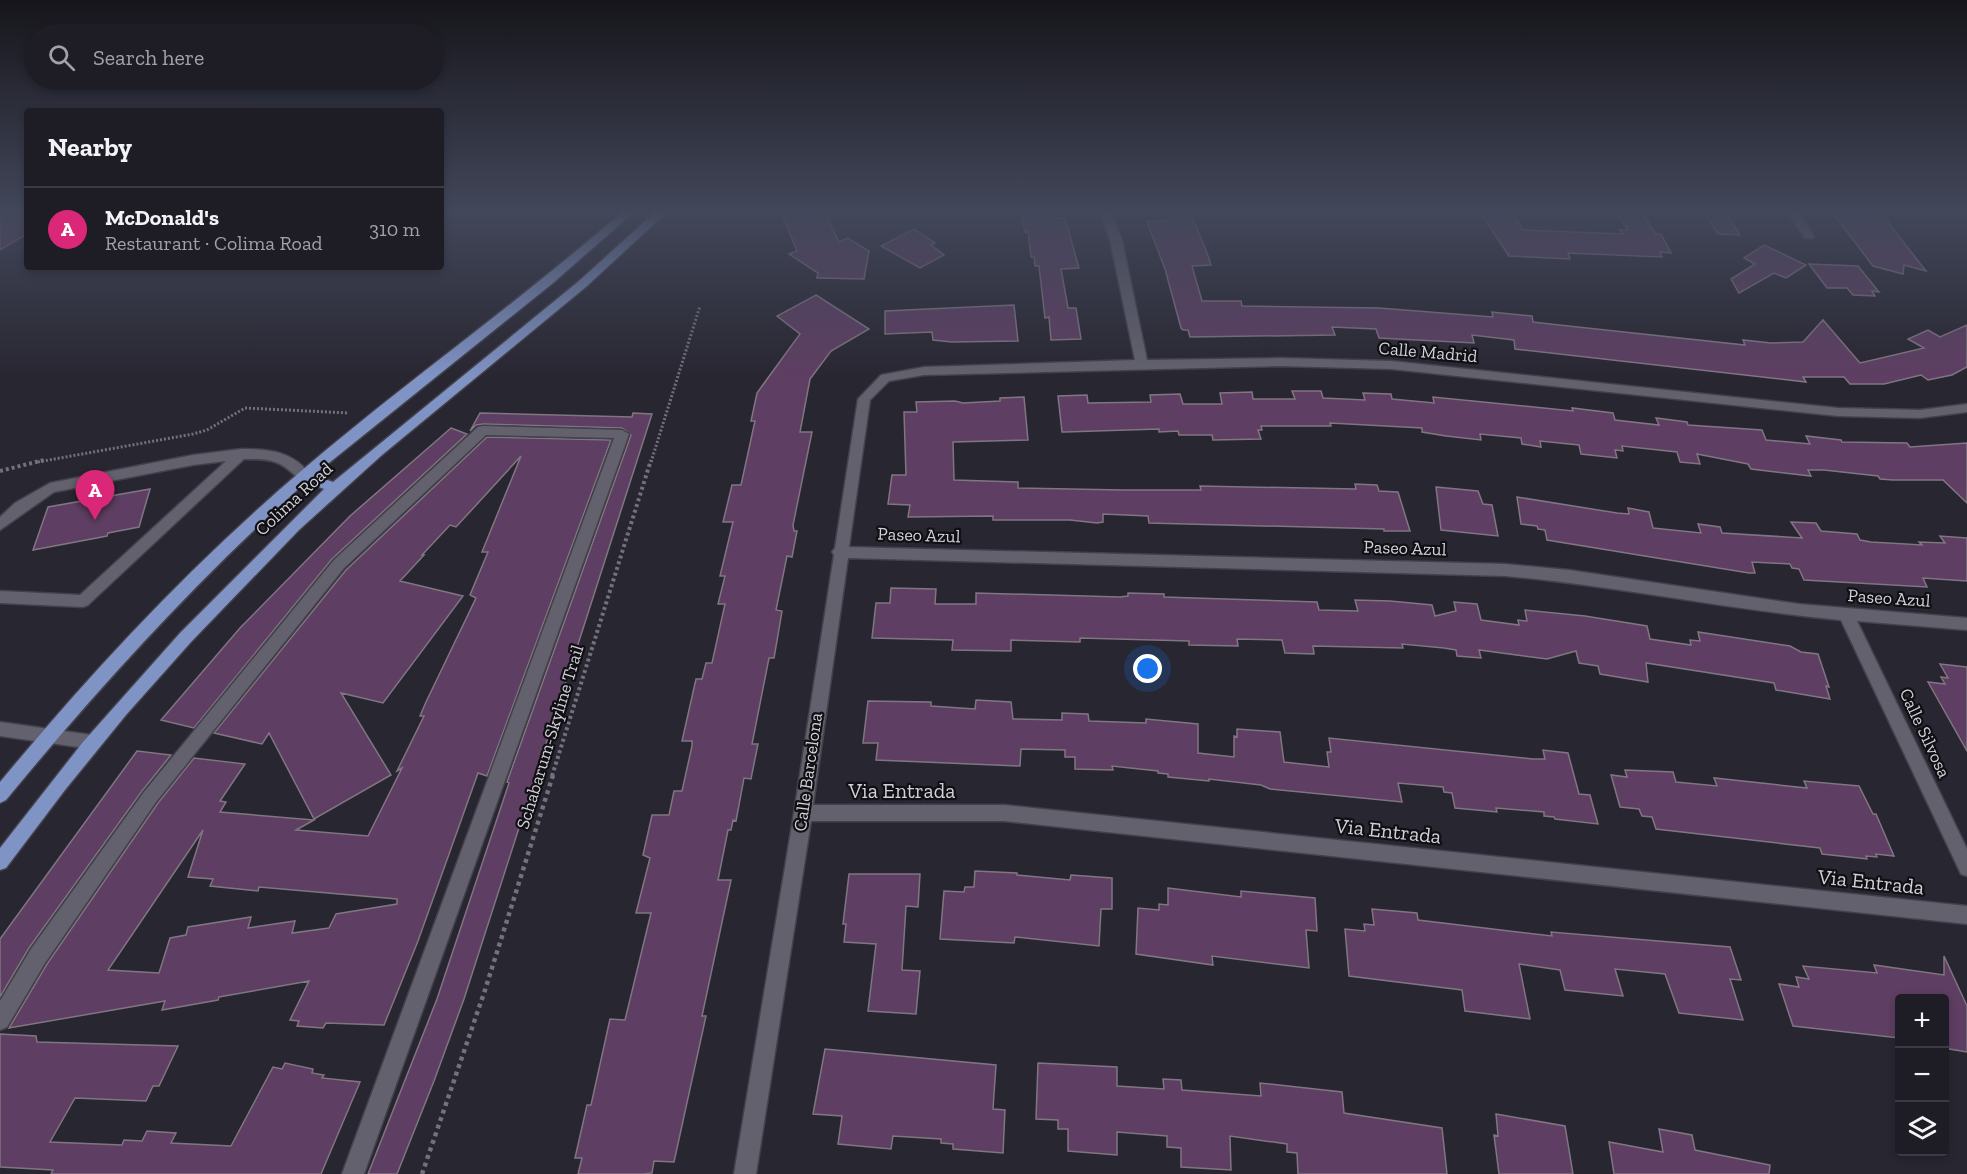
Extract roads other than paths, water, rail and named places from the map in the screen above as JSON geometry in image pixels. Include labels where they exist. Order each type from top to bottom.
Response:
[{"type":"main road","name":"Colima Road","points":[[0,795],[48,736],[114,662],[183,591],[304,476],[567,267]]},
{"type":"main road","name":"Colima Road","points":[[0,862],[92,742],[222,598],[335,488],[605,267]]},
{"type":"main road","points":[[304,476],[335,488]]},
{"type":"street","points":[[1122,267],[1142,363]]},
{"type":"street","name":"Calle Madrid","points":[[885,378],[924,371],[1142,363],[1281,362],[1390,365],[1838,412],[1920,414],[1967,408]]},
{"type":"street","name":"Calle Barcelona","points":[[745,1174],[803,813],[839,552],[864,399],[885,378]]},
{"type":"street","points":[[0,1020],[38,956],[150,797],[339,564],[483,430],[622,434],[353,1174]]},
{"type":"street","points":[[0,525],[20,507],[50,488],[193,460],[241,454],[272,454],[288,461],[304,476]]},
{"type":"street","points":[[0,597],[83,601],[241,454]]},
{"type":"street","name":"Paseo Azul","points":[[839,552],[1504,570],[1569,576],[1799,610],[1967,624]]},
{"type":"street","name":"Calle Silvosa","points":[[1847,615],[1967,868]]},
{"type":"street","points":[[0,729],[92,742]]},
{"type":"street","name":"Via Entrada","points":[[803,813],[1004,813],[1967,915]]},
{"type":"place","name":"McDonald's","points":[[95,520]]}]
